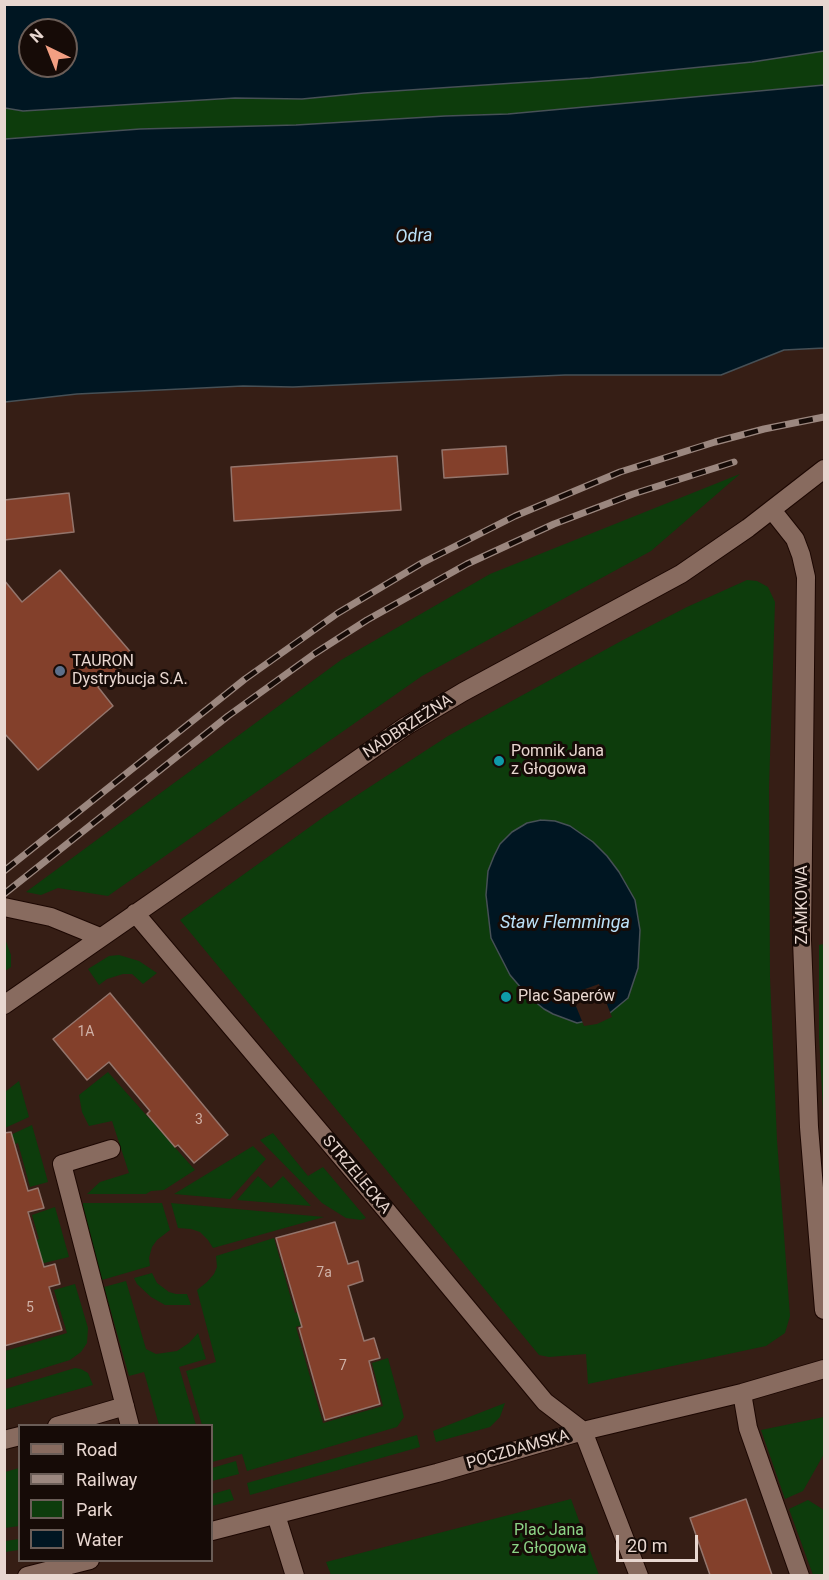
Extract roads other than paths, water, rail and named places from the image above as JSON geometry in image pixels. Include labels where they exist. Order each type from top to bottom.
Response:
[{"type":"street","name":"NADBRZEŻNA","points":[[4,1005],[406,726],[463,692],[681,574],[825,470]]},
{"type":"street","name":"ZAMKOWA","points":[[772,510],[798,546],[804,566],[807,590],[802,940],[809,1127],[825,1310]]},
{"type":"street","points":[[11,908],[51,917],[100,937]]},
{"type":"street","name":"STRZELECKA","points":[[135,913],[379,1201],[545,1402],[583,1431]]},
{"type":"street","points":[[111,1149],[62,1164],[130,1424]]},
{"type":"street","name":"POCZDAMSKA","points":[[213,1531],[437,1473],[583,1431],[742,1393],[825,1369]]},
{"type":"street","points":[[742,1393],[748,1428],[800,1575]]},
{"type":"street","points":[[61,1424],[125,1406]]},
{"type":"street","points":[[583,1431],[639,1575]]},
{"type":"street","points":[[276,1515],[295,1575]]},
{"type":"street","points":[[27,1575],[82,1562]]},
{"type":"water","points":[[5,4],[824,5],[824,51],[752,62],[590,78],[302,99],[235,98],[23,111],[5,108]]},
{"type":"water","name":"Odra","points":[[824,85],[824,348],[784,350],[721,375],[565,375],[293,387],[243,386],[77,394],[5,402],[5,139],[140,129],[296,125],[508,114]]},
{"type":"water","name":"Staw Flemminga","points":[[541,820],[555,821],[570,826],[593,842],[619,872],[635,900],[640,930],[638,968],[628,998],[605,1017],[577,1023],[544,1009],[528,996],[510,975],[491,938],[486,895],[488,871],[494,856],[500,844],[512,832],[527,823]]},
{"type":"railway","points":[[4,871],[245,679],[338,613],[422,563],[515,516],[620,472],[715,442],[824,417]]},
{"type":"railway","points":[[4,894],[228,716],[314,654],[367,620],[467,564],[554,524],[633,494],[734,462]]},
{"type":"place","name":"TAURON Dystrybucja S.A.","points":[[60,671]]},
{"type":"place","name":"Pomnik Jana z Głogowa","points":[[499,761]]},
{"type":"place","name":"Plac Saperów","points":[[506,997]]},
{"type":"park label","name":"Plac Jana z Głogowa","points":[[549,1540]]}]
